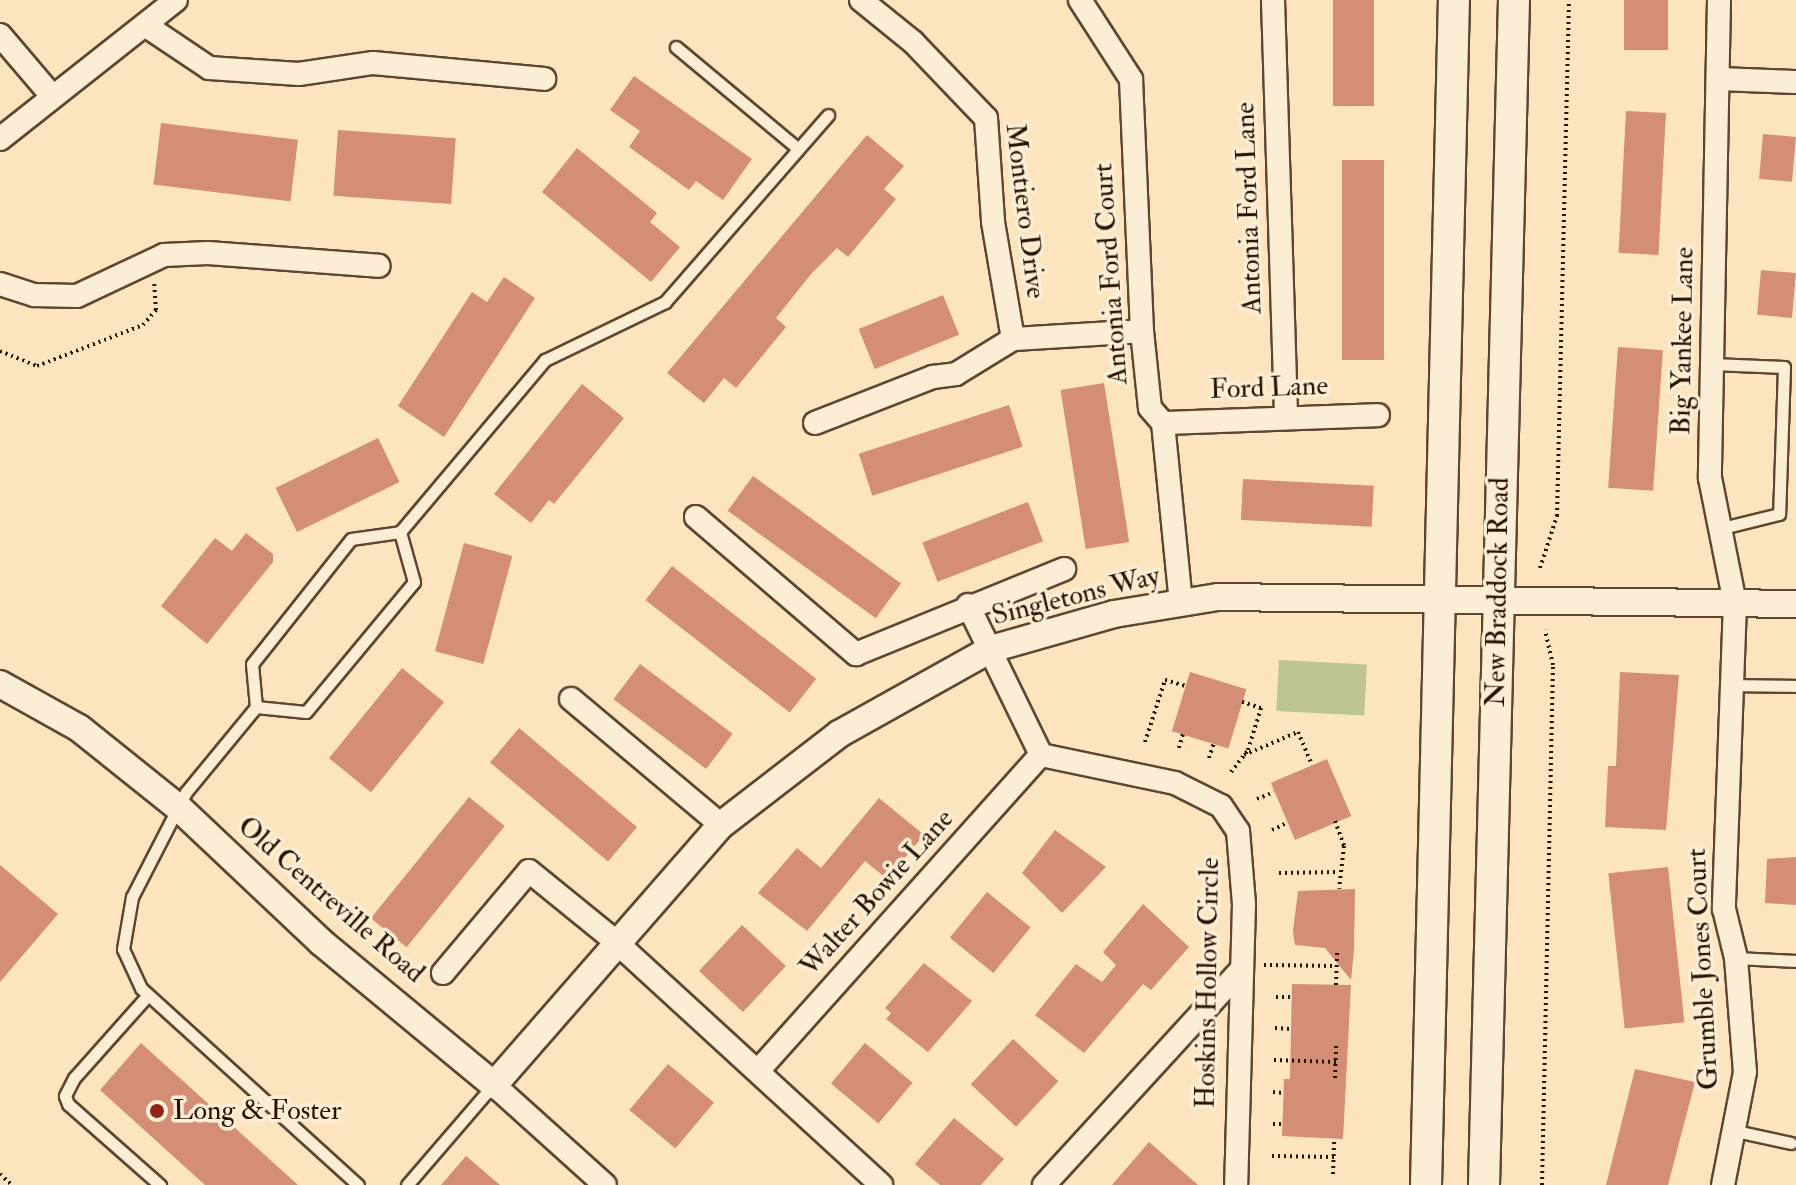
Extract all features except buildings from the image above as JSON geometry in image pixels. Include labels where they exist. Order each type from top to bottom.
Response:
[{"type":"main road","name":"New Braddock Road","points":[[1426,1185],[1454,0]]},
{"type":"main road","name":"New Braddock Road","points":[[1484,1185],[1514,0]]},
{"type":"street","points":[[0,139],[52,96],[148,27],[176,0]]},
{"type":"street","name":"Montiero Drive","points":[[861,0],[913,42],[986,118],[993,222],[1013,339]]},
{"type":"street","name":"Antonia Ford Court","points":[[1080,0],[1131,79],[1142,331],[1150,408],[1163,423],[1181,602]]},
{"type":"street","name":"Antonia Ford Lane","points":[[1273,0],[1286,415]]},
{"type":"street","name":"Big Yankee Lane","points":[[1719,0],[1710,478],[1735,603]]},
{"type":"street","points":[[148,27],[209,68],[299,74],[373,63],[544,79]]},
{"type":"street","points":[[0,35],[52,96]]},
{"type":"street","points":[[1718,79],[1796,82]]},
{"type":"street","points":[[0,284],[34,295],[77,296],[164,255],[208,253],[379,266]]},
{"type":"street","points":[[815,423],[933,377],[956,374],[1013,339],[1142,331]]},
{"type":"street","name":"Ford Lane","points":[[1163,423],[1286,415],[1378,415]]},
{"type":"street","points":[[696,517],[856,654],[968,605],[1064,569]]},
{"type":"street","name":"Singletons Way","points":[[494,1085],[615,941],[721,825],[839,734],[991,649],[1114,614],[1181,602],[1280,594],[1796,604]]},
{"type":"street","name":"Grumble Jones Court","points":[[1723,1185],[1736,1131],[1745,1072],[1736,958],[1724,909],[1735,603]]},
{"type":"street","points":[[968,605],[1041,755]]},
{"type":"street","name":"Old Centreville Road","points":[[0,684],[79,728],[180,809],[321,942],[494,1085],[605,1185]]},
{"type":"street","points":[[571,699],[721,825]]},
{"type":"street","name":"Hoskins Hollow Circle","points":[[1041,755],[1175,783],[1221,806],[1238,831],[1244,863],[1238,973],[1236,1185]]},
{"type":"street","name":"Walter Bowie Lane","points":[[758,1071],[1041,755]]},
{"type":"street","points":[[443,973],[529,871],[615,941],[881,1185]]},
{"type":"street","points":[[1044,1185],[1238,973]]},
{"type":"lane","points":[[676,47],[796,147]]},
{"type":"lane","points":[[358,1185],[148,995],[127,964],[124,932],[132,897],[180,809],[186,792],[256,707],[252,664],[351,539],[400,532],[545,360],[665,302],[796,147],[828,115]]},
{"type":"lane","points":[[1712,364],[1784,367],[1779,514],[1722,528]]},
{"type":"lane","points":[[256,707],[306,712],[414,582],[400,532]]},
{"type":"lane","points":[[1732,685],[1796,686]]},
{"type":"lane","points":[[1736,958],[1796,961]]},
{"type":"lane","points":[[148,995],[74,1078],[65,1096],[68,1104],[160,1185]]},
{"type":"lane","points":[[407,1185],[494,1085]]},
{"type":"lane","points":[[1736,1131],[1791,1143]]},
{"type":"path","points":[[1540,568],[1557,516],[1569,0]]},
{"type":"path","points":[[0,351],[37,366],[150,321],[156,300],[146,263]]},
{"type":"path","points":[[1542,1185],[1553,665],[1545,630]]},
{"type":"path","points":[[1145,742],[1165,680],[1186,686]]},
{"type":"path","points":[[1231,772],[1244,755],[1261,708],[1242,702]]},
{"type":"path","points":[[1244,755],[1298,732],[1312,765]]},
{"type":"path","points":[[1179,748],[1183,734]]},
{"type":"path","points":[[1209,758],[1214,743]]},
{"type":"path","points":[[1257,799],[1274,792]]},
{"type":"path","points":[[1335,821],[1344,846],[1339,889]]},
{"type":"path","points":[[1272,830],[1287,823]]},
{"type":"path","points":[[1279,873],[1339,872]]},
{"type":"path","points":[[1336,985],[1337,950]]},
{"type":"path","points":[[1276,965],[1336,966]]},
{"type":"path","points":[[1276,997],[1291,997]]},
{"type":"path","points":[[1275,1028],[1291,1029]]},
{"type":"path","points":[[1335,1078],[1336,1046]]},
{"type":"path","points":[[1274,1060],[1337,1062]]},
{"type":"path","points":[[1273,1092],[1283,1093]]},
{"type":"path","points":[[1273,1124],[1283,1124]]},
{"type":"path","points":[[1333,1174],[1334,1139]]},
{"type":"path","points":[[1272,1156],[1334,1157]]},
{"type":"path","points":[[0,1174],[12,1185]]},
{"type":"green space","points":[[1279,660],[1367,665],[1364,716],[1276,711]]},
{"type":"place","name":"Long & Foster","points":[[157,1111]]}]
